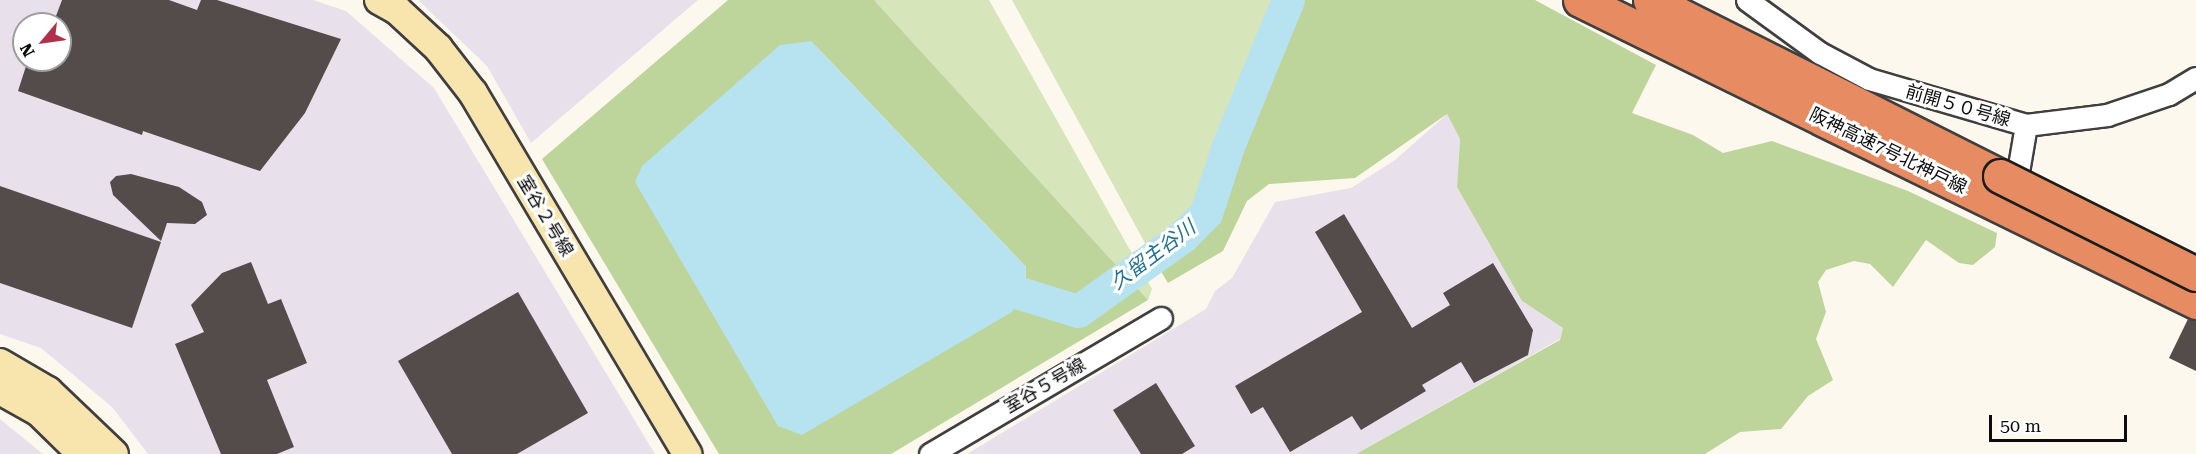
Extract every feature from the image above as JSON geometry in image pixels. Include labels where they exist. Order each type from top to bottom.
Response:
[{"type":"highway","name":"阪神高速7号北神戸線","points":[[1580,0],[1995,188],[2196,274]]},
{"type":"highway","name":"阪神高速7号北神戸線","points":[[1650,0],[1995,188],[2196,302]]},
{"type":"street","name":"室谷２号線","points":[[379,0],[397,10],[438,48],[473,93],[687,454]]},
{"type":"street","name":"前開５０号線","points":[[1747,0],[1820,52],[1869,79],[2026,125],[2013,198],[2196,286]]},
{"type":"street","points":[[2026,125],[2106,115],[2169,94],[2196,78]]},
{"type":"street","name":"室谷５号線","points":[[930,454],[1161,318]]},
{"type":"street","points":[[0,363],[48,391],[114,454]]},
{"type":"street","points":[[0,390],[39,412],[82,454]]},
{"type":"shaded area","points":[[0,0],[313,0],[346,11],[434,88],[655,454],[148,454],[112,407],[41,348],[0,334]]},
{"type":"shaded area","points":[[418,0],[698,0],[531,143],[487,66]]},
{"type":"shaded area","points":[[1447,114],[1460,139],[1457,187],[1522,301],[1563,328],[1560,339],[1356,454],[967,454],[1206,309],[1215,291],[1232,278],[1275,202],[1351,188],[1395,160]]},
{"type":"shaded area","points":[[0,419],[43,454],[0,454]]},
{"type":"green space","points":[[728,0],[874,0],[1148,300],[891,454],[719,454],[542,159]],"holes":[[[811,41],[1026,267],[1025,290]]]},
{"type":"green space","points":[[874,0],[989,0],[1152,289],[1148,300]]},
{"type":"green space","points":[[1012,0],[1272,0],[1197,207],[1175,230],[1185,249],[1157,265]]},
{"type":"green space","points":[[1298,0],[1535,0],[1656,65],[1632,113],[1693,135],[1723,153],[1772,141],[1908,191],[1997,233],[1995,247],[1973,265],[1959,263],[1926,240],[1893,287],[1870,264],[1854,261],[1826,270],[1818,282],[1826,312],[1816,339],[1833,380],[1808,396],[1781,429],[1740,432],[1705,454],[1356,454],[1560,340],[1563,328],[1522,301],[1457,187],[1460,139],[1447,114],[1355,178],[1269,184],[1247,201],[1223,251],[1168,283],[1157,265],[1188,247],[1213,218]]},
{"type":"water","points":[[811,41],[1026,267],[1025,290],[1012,312],[802,435],[778,426],[635,182],[642,166],[780,45]]},
{"type":"building","points":[[62,0],[169,0],[197,10],[201,0],[217,0],[341,39],[305,113],[260,171],[143,131],[142,135],[18,91],[24,72],[72,72],[72,12],[58,12]]},
{"type":"building","points":[[131,174],[179,187],[202,202],[207,215],[195,224],[167,223],[161,241],[113,195],[110,182],[116,176]]},
{"type":"building","points":[[0,186],[161,242],[132,328],[0,283]]},
{"type":"building","points":[[1344,214],[1412,328],[1450,305],[1443,293],[1493,263],[1533,330],[1528,355],[1474,383],[1461,362],[1422,385],[1426,391],[1361,430],[1352,416],[1290,452],[1263,407],[1251,414],[1235,386],[1362,312],[1315,232]]},
{"type":"building","points":[[251,262],[268,304],[281,299],[307,363],[267,380],[294,447],[277,454],[221,454],[175,344],[204,332],[191,305],[222,273]]},
{"type":"building","points":[[518,292],[588,413],[517,454],[452,454],[398,361]]},
{"type":"building","points":[[2188,319],[2196,321],[2196,371],[2169,358]]},
{"type":"building","points":[[1156,383],[1195,446],[1182,454],[1141,454],[1113,410]]},
{"type":"waterway","name":"久留主谷川","points":[[987,283],[1078,311],[1183,236],[1206,213],[1228,146],[1288,0]]}]
